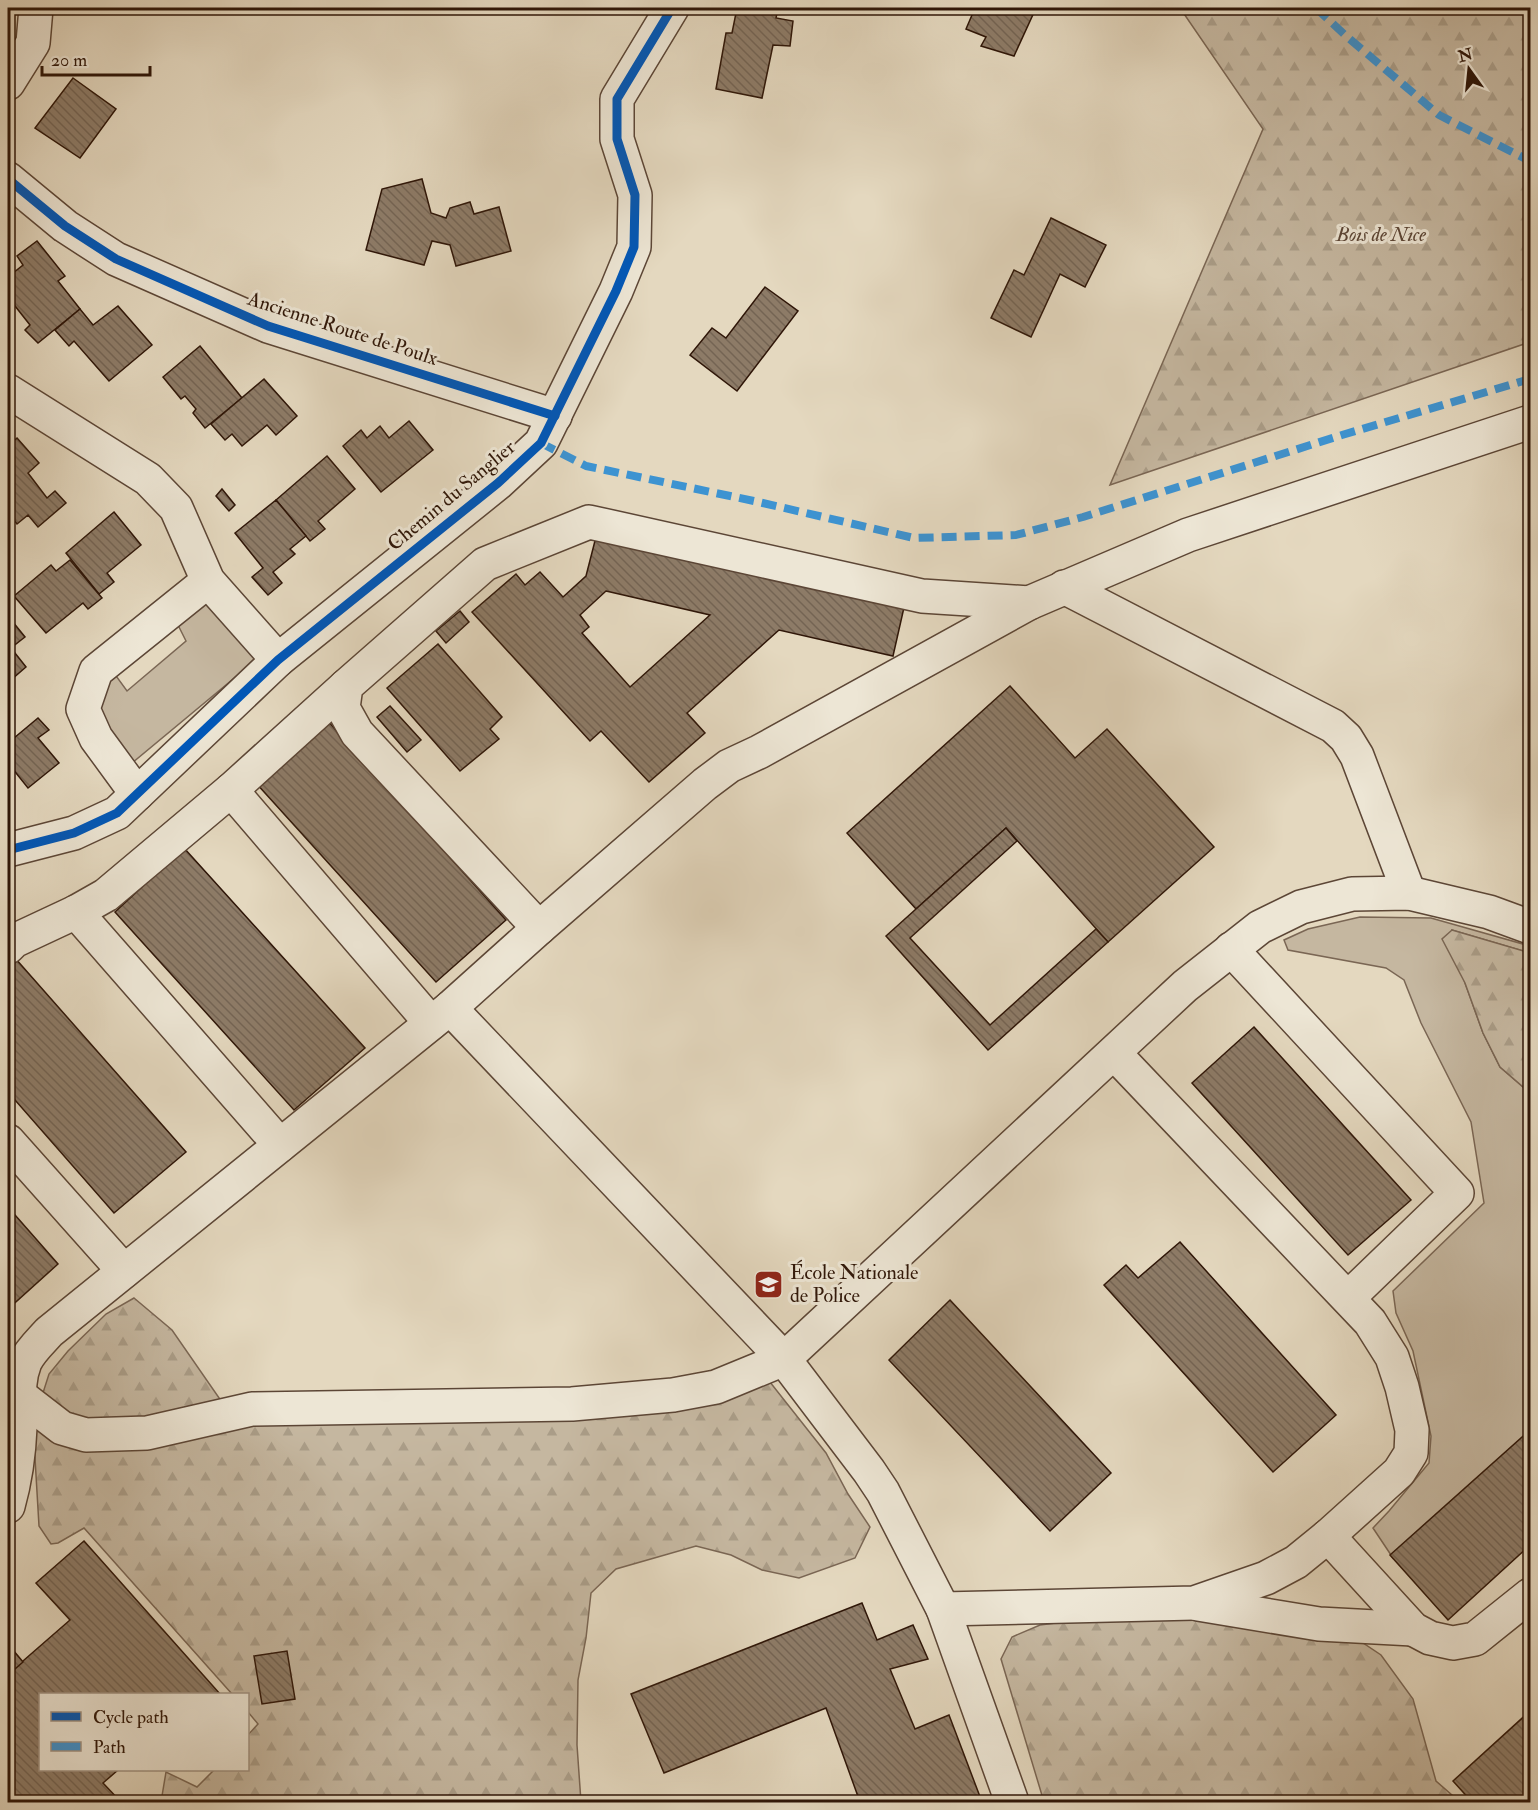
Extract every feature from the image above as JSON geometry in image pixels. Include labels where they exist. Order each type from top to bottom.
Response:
[{"type":"street","points":[[8,83],[33,43],[36,8]]},
{"type":"street","name":"Chemin du Sanglier","points":[[8,850],[74,833],[117,813],[278,660],[498,483],[541,443],[616,291],[634,247],[635,195],[617,139],[617,99],[672,8]]},
{"type":"street","name":"Ancienne Route de Poulx","points":[[8,179],[65,226],[116,259],[268,326],[555,416]]},
{"type":"street","points":[[8,391],[148,479],[176,508],[208,581],[278,660]]},
{"type":"street","points":[[8,1506],[14,1486],[20,1426],[13,1387],[26,1359],[49,1332],[441,1015],[705,784],[729,766],[759,752],[1064,586],[1188,535],[1530,422]]},
{"type":"street","points":[[8,947],[14,941],[106,895],[231,790],[485,564],[589,522],[922,596],[1029,603]]},
{"type":"street","points":[[137,794],[96,738],[83,709],[96,671],[208,581]]},
{"type":"street","points":[[1064,586],[1334,726],[1346,738],[1357,756],[1409,893]]},
{"type":"street","points":[[346,686],[344,708],[357,733],[539,928]]},
{"type":"street","points":[[231,790],[441,1015],[784,1359],[883,1492],[943,1610],[1012,1803]]},
{"type":"street","points":[[13,1387],[62,1428],[86,1435],[147,1433],[252,1409],[572,1404],[673,1395],[716,1388],[784,1359],[1185,986],[1260,927],[1301,907],[1352,894],[1409,893],[1489,912],[1530,927]]},
{"type":"street","points":[[76,912],[280,1145]]},
{"type":"street","points":[[1231,949],[1457,1193],[1348,1298]]},
{"type":"street","points":[[1114,1053],[1370,1322],[1392,1357],[1412,1430],[1411,1453],[1399,1472],[1296,1562],[1266,1578],[1194,1603]]},
{"type":"street","points":[[8,1142],[124,1271]]},
{"type":"street","points":[[1328,1536],[1413,1629],[1430,1638],[1453,1643],[1475,1639],[1530,1595]]},
{"type":"street","points":[[943,1610],[1194,1603],[1319,1624],[1413,1629]]},
{"type":"green space","name":"Bois de Nice","points":[[1180,8],[1530,8],[1530,342],[1110,485],[1263,129]]},
{"type":"green space","points":[[204,598],[256,660],[132,763],[106,736],[100,712],[105,688],[114,673],[127,691],[186,641],[175,619]]},
{"type":"green space","points":[[1360,917],[1431,918],[1530,946],[1530,953],[1452,930],[1465,983],[1483,1033],[1500,1067],[1530,1093],[1530,1431],[1393,1558],[1373,1528],[1429,1463],[1431,1436],[1413,1351],[1396,1313],[1393,1291],[1484,1203],[1471,1122],[1421,1023],[1404,980],[1386,968],[1288,950],[1284,940],[1308,929]]},
{"type":"green space","points":[[1452,930],[1530,953],[1530,1093],[1500,1067],[1483,1033],[1465,983],[1442,939]]},
{"type":"green space","points":[[134,1298],[172,1330],[235,1421],[766,1377],[826,1453],[848,1494],[870,1527],[855,1558],[799,1578],[762,1570],[731,1555],[696,1546],[616,1569],[591,1593],[578,1680],[577,1745],[581,1802],[161,1802],[166,1772],[197,1787],[213,1771],[249,1771],[249,1734],[258,1724],[249,1713],[249,1693],[231,1693],[84,1528],[58,1543],[51,1544],[39,1526],[33,1424],[49,1374],[68,1351],[106,1314]]},
{"type":"green space","points":[[1103,1617],[1241,1617],[1360,1641],[1381,1655],[1413,1699],[1436,1781],[1460,1802],[1044,1802],[1001,1659],[1012,1637],[1040,1625]]},
{"type":"building","points":[[737,8],[778,8],[776,18],[793,21],[790,46],[773,45],[762,98],[716,89],[726,33],[732,33]]},
{"type":"building","points":[[975,8],[1036,8],[1014,56],[981,46],[986,37],[966,29]]},
{"type":"building","points":[[73,78],[116,109],[80,158],[35,128]]},
{"type":"building","points":[[422,179],[431,213],[446,218],[450,208],[470,202],[474,214],[499,207],[511,251],[456,266],[450,245],[432,241],[424,265],[366,250],[382,189]]},
{"type":"building","points":[[1051,218],[1106,245],[1085,287],[1060,274],[1031,337],[991,318],[1014,270],[1024,275]]},
{"type":"building","points":[[37,241],[65,276],[58,281],[80,309],[38,343],[25,330],[30,325],[15,306],[10,311],[8,308],[8,277],[23,265],[17,256]]},
{"type":"building","points":[[765,287],[798,311],[737,391],[690,355],[712,328],[726,338]]},
{"type":"building","points":[[118,306],[152,345],[109,381],[74,341],[69,346],[55,330],[80,309],[93,325]]},
{"type":"building","points":[[200,346],[242,398],[205,428],[193,413],[196,409],[185,396],[181,399],[163,377]]},
{"type":"building","points":[[264,379],[297,416],[276,435],[267,425],[242,446],[232,434],[225,440],[211,424]]},
{"type":"building","points":[[409,421],[433,450],[381,492],[343,446],[361,430],[367,438],[380,426],[389,438]]},
{"type":"building","points":[[17,438],[39,463],[28,473],[47,498],[55,491],[66,503],[38,527],[28,515],[17,524],[8,512],[8,446]]},
{"type":"building","points":[[327,456],[355,489],[318,521],[325,529],[310,541],[276,500]]},
{"type":"building","points":[[222,489],[235,505],[229,511],[216,496]]},
{"type":"building","points":[[276,500],[306,536],[290,549],[295,554],[273,572],[282,583],[268,595],[252,577],[263,568],[235,533]]},
{"type":"building","points":[[114,512],[141,545],[107,573],[114,582],[99,594],[66,553]]},
{"type":"building","points":[[597,533],[905,603],[893,656],[779,630],[687,713],[705,733],[649,782],[601,731],[590,741],[472,612],[516,574],[525,585],[540,572],[563,597],[586,576]],"holes":[[[606,591],[710,615],[630,687],[582,633],[589,627],[580,615]]]},
{"type":"building","points":[[70,560],[102,598],[88,609],[83,603],[46,633],[14,596],[51,565],[56,571]]},
{"type":"building","points":[[460,611],[469,622],[446,643],[436,631]]},
{"type":"building","points":[[8,616],[25,637],[11,648],[26,667],[11,680],[14,686],[8,691]]},
{"type":"building","points":[[438,644],[502,717],[490,729],[499,739],[460,771],[387,688]]},
{"type":"building","points":[[1010,686],[1075,758],[1107,729],[1214,847],[1108,942],[1006,828],[916,909],[847,833]]},
{"type":"building","points":[[390,706],[421,740],[407,752],[377,717]]},
{"type":"building","points":[[38,718],[49,730],[38,738],[59,763],[28,788],[8,763],[8,743]]},
{"type":"building","points":[[326,719],[506,920],[436,982],[256,783]]},
{"type":"building","points":[[1006,828],[1017,841],[910,938],[990,1025],[1096,929],[1108,942],[988,1050],[886,936]]},
{"type":"building","points":[[184,848],[365,1048],[294,1110],[115,912]]},
{"type":"building","points":[[15,958],[186,1152],[114,1213],[8,1092],[8,964]]},
{"type":"building","points":[[1254,1027],[1411,1200],[1348,1255],[1192,1083]]},
{"type":"building","points":[[8,1207],[58,1264],[8,1309]]},
{"type":"building","points":[[1180,1242],[1336,1415],[1273,1472],[1104,1285],[1126,1265],[1138,1278]]},
{"type":"building","points":[[950,1300],[1111,1473],[1050,1531],[889,1360]]},
{"type":"building","points":[[1530,1430],[1530,1545],[1448,1620],[1390,1555]]},
{"type":"building","points":[[84,1541],[219,1693],[39,1693],[39,1771],[117,1771],[103,1783],[121,1802],[8,1802],[8,1674],[70,1620],[36,1583]]},
{"type":"building","points":[[862,1603],[877,1640],[913,1625],[928,1659],[890,1669],[915,1729],[949,1715],[982,1802],[860,1802],[826,1708],[664,1773],[631,1694]]},
{"type":"building","points":[[8,1644],[23,1662],[8,1675]]},
{"type":"building","points":[[287,1651],[295,1699],[262,1704],[254,1656]]},
{"type":"building","points":[[1530,1711],[1530,1802],[1472,1802],[1453,1781]]},
{"type":"marked path","points":[[1316,8],[1439,115],[1530,161]]},
{"type":"marked path","points":[[541,443],[586,466],[754,501],[914,538],[1016,535],[1083,517],[1342,435],[1530,379]]},
{"type":"cycle path","points":[[8,850],[74,833],[117,813],[278,660],[498,483],[541,443],[616,291],[634,247],[635,195],[617,139],[617,99],[672,8]]},
{"type":"cycle path","points":[[8,179],[65,226],[116,259],[268,326],[555,416]]},
{"type":"place","name":"École Nationale de Police","points":[[769,1284]]}]
